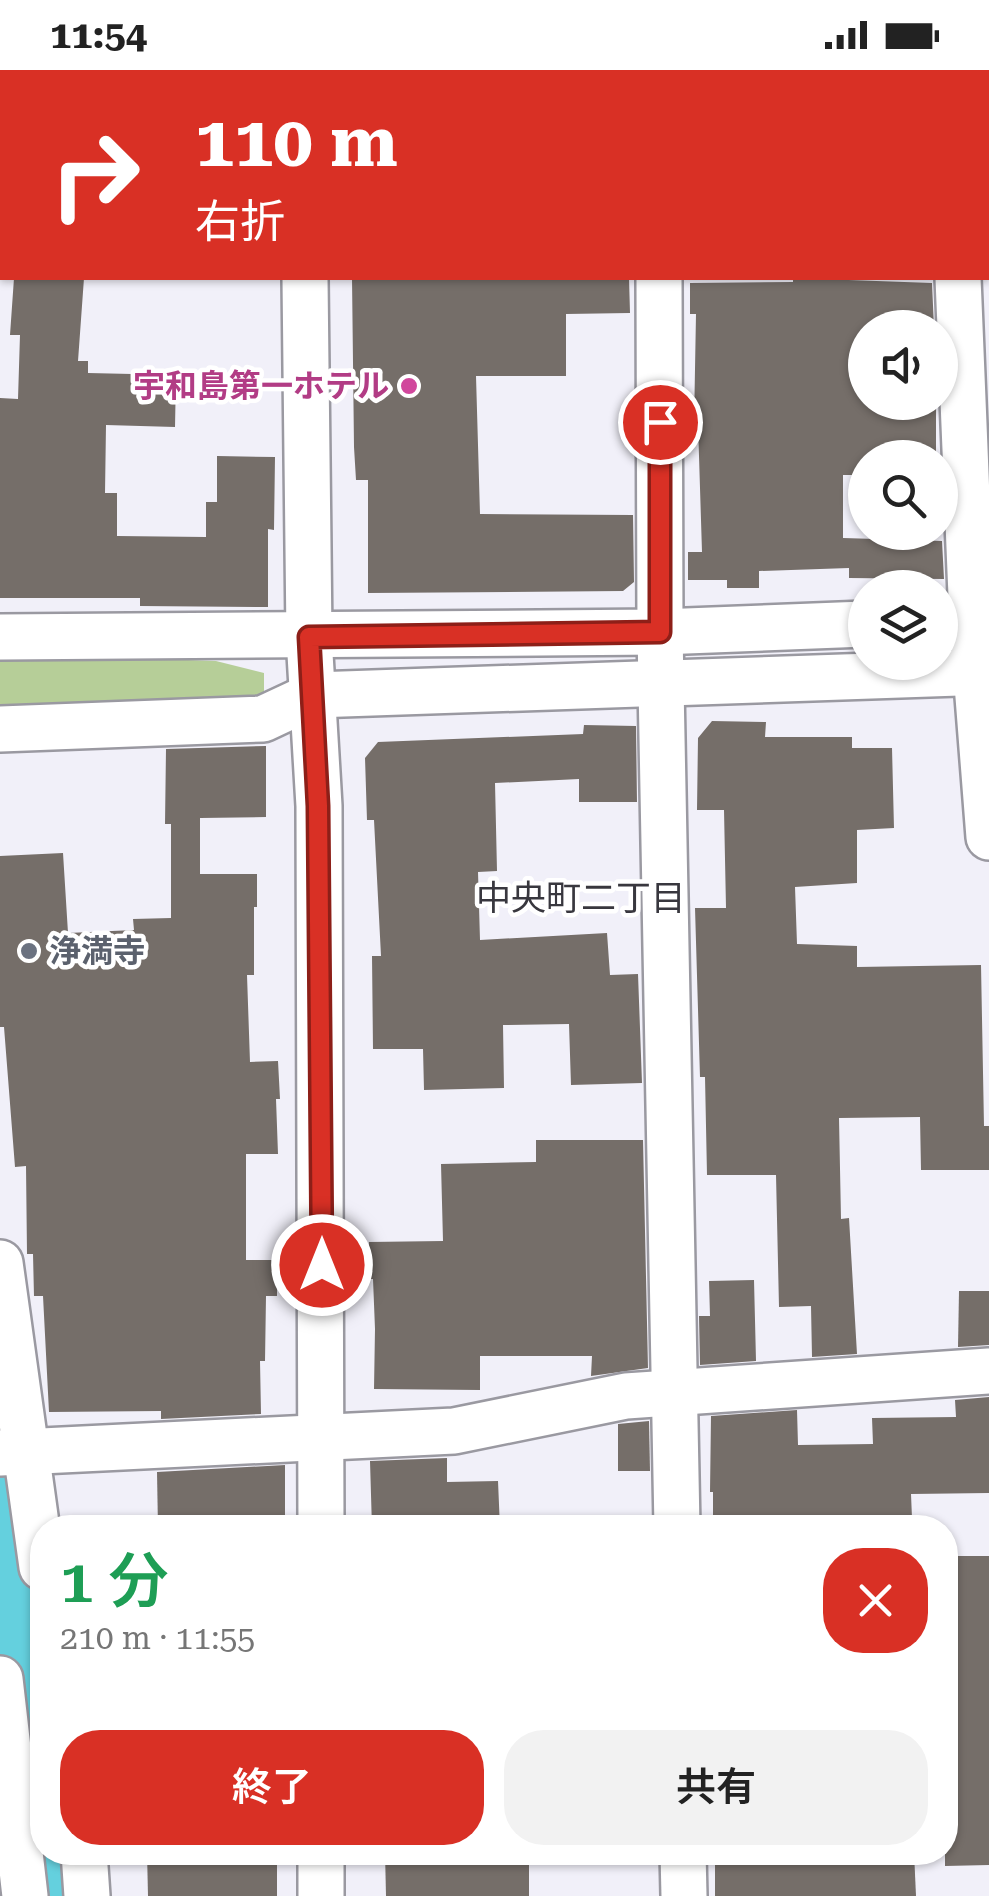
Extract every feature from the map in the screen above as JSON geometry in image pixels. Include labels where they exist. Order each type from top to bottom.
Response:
[{"type":"street","points":[[305,280],[309,637],[319,826],[321,1515]]},
{"type":"street","points":[[659,280],[660,632],[677,1515]]},
{"type":"street","points":[[958,280],[967,621],[982,672],[989,837]]},
{"type":"street","points":[[0,638],[660,632],[848,625]]},
{"type":"street","points":[[0,730],[263,718],[314,696],[982,672]]},
{"type":"street","points":[[0,1264],[13,1452],[30,1519]]},
{"type":"street","points":[[13,1452],[454,1431],[626,1396],[989,1371]]},
{"type":"street","points":[[0,1679],[25,1896]]},
{"type":"street","points":[[85,1865],[86,1896]]},
{"type":"street","points":[[321,1865],[321,1896]]},
{"type":"street","points":[[683,1865],[684,1896]]},
{"type":"green space","points":[[0,657],[216,661],[264,673],[264,698],[0,711]]},
{"type":"building","points":[[14,280],[84,280],[78,361],[88,361],[88,373],[176,375],[175,427],[106,425],[105,493],[117,493],[117,536],[206,537],[206,502],[217,502],[217,456],[275,457],[274,530],[268,529],[268,607],[140,606],[140,598],[0,598],[0,398],[18,399],[20,335],[10,335]]},
{"type":"building","points":[[352,280],[629,280],[630,313],[566,314],[566,376],[476,376],[480,514],[633,515],[634,582],[623,591],[368,593],[368,480],[356,480]]},
{"type":"building","points":[[690,283],[932,283],[933,310],[848,310],[848,420],[936,420],[936,440],[848,440],[848,475],[843,475],[843,538],[848,538],[848,550],[942,550],[944,570],[759,571],[759,588],[727,588],[727,580],[688,580],[688,552],[702,552],[698,424],[694,424],[696,314],[690,314]]},
{"type":"building","points":[[712,721],[766,722],[765,737],[852,737],[852,748],[892,748],[894,828],[857,830],[857,883],[795,887],[797,944],[857,946],[857,967],[981,965],[984,1126],[989,1126],[989,1170],[921,1170],[920,1117],[839,1118],[841,1219],[849,1218],[857,1354],[812,1357],[811,1306],[779,1307],[776,1175],[707,1175],[695,908],[726,908],[724,810],[697,810],[698,738]]},
{"type":"building","points":[[584,725],[636,726],[637,802],[579,802],[579,779],[495,783],[497,871],[478,872],[480,940],[607,933],[610,975],[638,974],[642,1083],[571,1085],[569,1024],[503,1025],[504,1088],[424,1090],[423,1049],[373,1049],[372,956],[381,956],[374,820],[367,820],[365,758],[378,742],[583,734]]},
{"type":"building","points":[[266,746],[266,817],[200,818],[200,874],[257,874],[254,975],[247,975],[250,1062],[278,1061],[278,1154],[246,1154],[246,1260],[277,1260],[277,1296],[266,1296],[265,1361],[260,1361],[261,1414],[161,1419],[161,1411],[49,1412],[43,1296],[34,1296],[33,1254],[27,1254],[26,1166],[15,1167],[4,1027],[0,1027],[0,856],[63,853],[68,933],[134,930],[133,919],[171,918],[171,824],[165,824],[166,749]]},
{"type":"building","points":[[536,1140],[643,1140],[648,1368],[591,1376],[592,1356],[480,1356],[480,1390],[374,1389],[375,1329],[369,1242],[443,1241],[441,1164],[536,1162]]},
{"type":"building","points":[[754,1280],[756,1361],[700,1365],[699,1316],[710,1316],[709,1281]]},
{"type":"building","points":[[959,1291],[989,1291],[989,1345],[958,1347]]},
{"type":"building","points":[[989,1397],[989,1493],[911,1494],[912,1515],[713,1515],[711,1416],[797,1410],[798,1445],[873,1444],[872,1418],[956,1417],[955,1400]]},
{"type":"building","points":[[649,1421],[650,1471],[618,1471],[618,1424]]},
{"type":"building","points":[[447,1458],[447,1482],[498,1481],[499,1515],[372,1515],[370,1461]]},
{"type":"building","points":[[285,1465],[285,1515],[158,1515],[157,1472]]},
{"type":"building","points":[[958,1556],[989,1556],[989,1865],[945,1866],[958,1865]]},
{"type":"building","points":[[147,1865],[277,1865],[277,1896],[148,1896]]},
{"type":"building","points":[[385,1865],[529,1865],[529,1896],[386,1896]]},
{"type":"building","points":[[715,1865],[915,1865],[916,1896],[715,1896]]},
{"type":"waterway","points":[[0,1455],[30,1691]]},
{"type":"waterway","points":[[52,1865],[55,1896]]},
{"type":"place","name":"宇和島第一ホテル","points":[[409,386]]},
{"type":"place","name":"浄満寺","points":[[29,951]]},
{"type":"district","name":"中央町二丁目","points":[[581,898]]},
{"type":"route","points":[[322,1265],[318,806],[309,637],[660,632],[660,422]]}]
